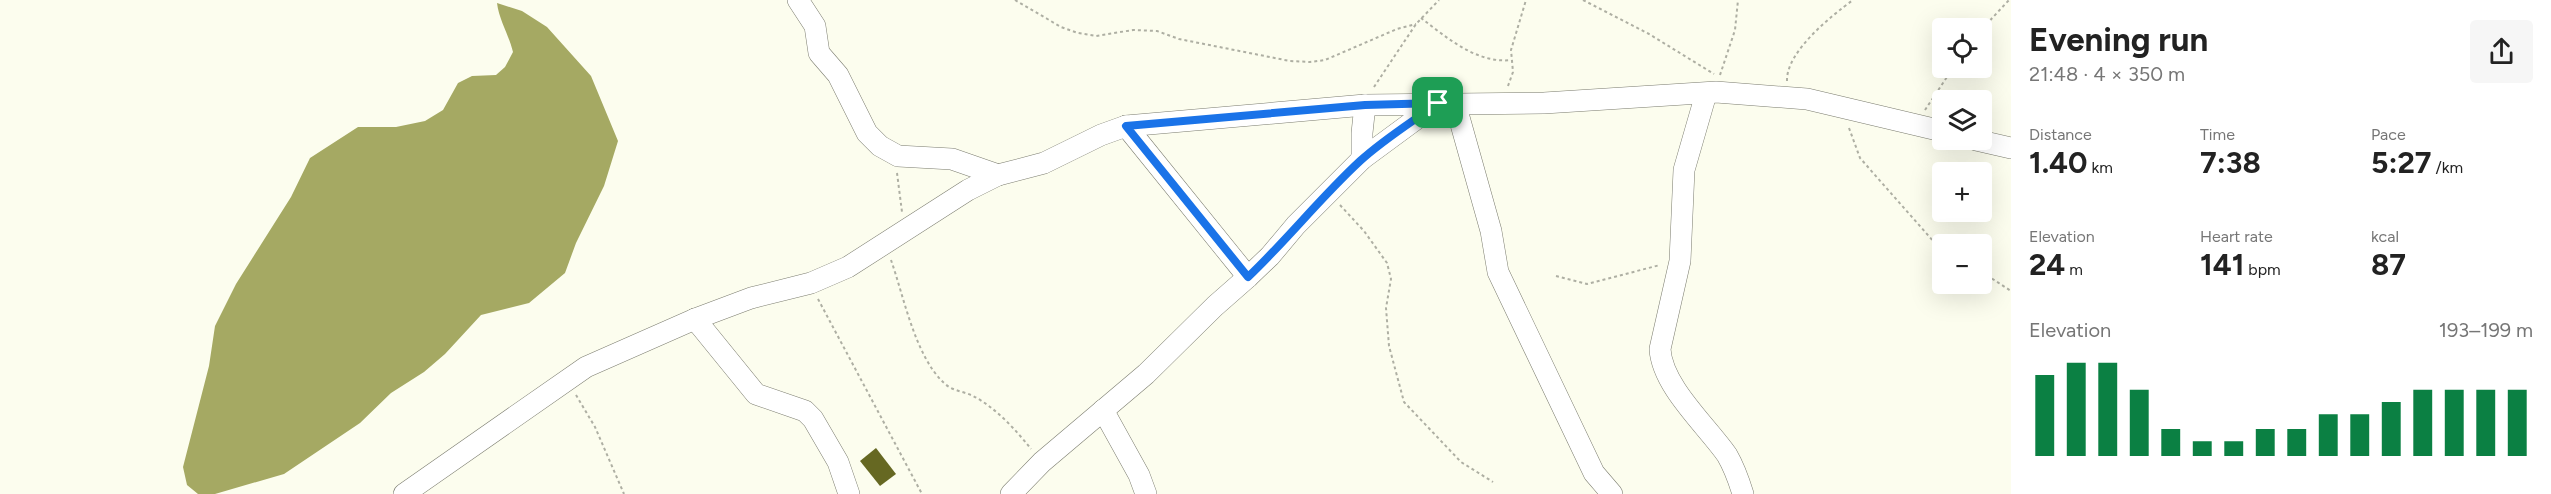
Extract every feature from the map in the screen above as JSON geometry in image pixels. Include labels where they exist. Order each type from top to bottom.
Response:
[{"type":"street","points":[[798,0],[815,26],[819,52],[838,75],[867,133],[892,154],[909,158],[952,159],[998,175]]},
{"type":"street","points":[[404,494],[586,366],[695,319],[751,298],[811,283],[849,267],[948,201],[998,175],[1044,163],[1101,135],[1126,126],[1365,105],[1544,103],[1716,92],[1793,98],[1932,129]]},
{"type":"street","points":[[1706,94],[1684,170],[1680,261],[1660,349],[1661,360],[1675,387],[1728,457],[1743,494]]},
{"type":"street","points":[[1011,494],[1042,462],[1146,374],[1248,277],[1362,159],[1447,103]]},
{"type":"street","points":[[1447,103],[1491,231],[1498,272],[1594,473],[1612,494]]},
{"type":"street","points":[[1362,159],[1365,105]]},
{"type":"street","points":[[1126,126],[1248,277]]},
{"type":"street","points":[[1992,144],[2011,148]]},
{"type":"street","points":[[695,319],[756,394],[805,411],[813,418],[838,462],[849,494]]},
{"type":"street","points":[[1103,410],[1139,475],[1146,494]]},
{"type":"path","points":[[1016,0],[1061,27],[1078,33],[1096,36],[1134,30],[1157,31],[1179,39],[1290,61],[1325,60],[1397,29],[1416,24]]},
{"type":"path","points":[[1365,105],[1377,82],[1416,24],[1439,0]]},
{"type":"path","points":[[1501,102],[1513,75],[1511,51],[1526,0]]},
{"type":"path","points":[[1583,0],[1649,34],[1699,66],[1720,76],[1736,30],[1738,0]]},
{"type":"path","points":[[1793,98],[1787,78],[1791,64],[1802,47],[1818,30],[1853,0]]},
{"type":"path","points":[[1992,18],[2009,0]]},
{"type":"path","points":[[1421,18],[1458,45],[1497,62],[1510,60]]},
{"type":"path","points":[[1916,125],[1947,78]]},
{"type":"path","points":[[1845,108],[1850,135],[1860,158],[1932,240]]},
{"type":"path","points":[[892,154],[897,168],[905,230]]},
{"type":"path","points":[[1321,199],[1329,199],[1340,205],[1364,231],[1387,263],[1392,279],[1386,308],[1389,346],[1404,402],[1461,462],[1493,482]]},
{"type":"path","points":[[885,243],[913,330],[932,370],[951,389],[971,395],[987,404],[1042,462]]},
{"type":"path","points":[[1556,276],[1587,284],[1680,261]]},
{"type":"path","points":[[1992,279],[2011,291]]},
{"type":"path","points":[[811,283],[922,494]]},
{"type":"path","points":[[568,379],[595,427],[624,494]]},
{"type":"shaded area","points":[[497,3],[522,11],[547,27],[591,76],[618,141],[604,186],[576,243],[565,273],[529,303],[481,315],[445,354],[424,372],[391,393],[360,423],[284,474],[215,494],[198,494],[187,485],[183,467],[209,366],[215,326],[236,284],[291,197],[310,158],[358,127],[396,127],[425,121],[443,110],[458,83],[472,76],[496,75],[505,67],[513,52]]},
{"type":"building","points":[[876,448],[896,474],[880,486],[860,461]]},
{"type":"route","points":[[1438,103],[1362,159],[1248,277],[1126,126],[1365,105],[1438,103]]}]
